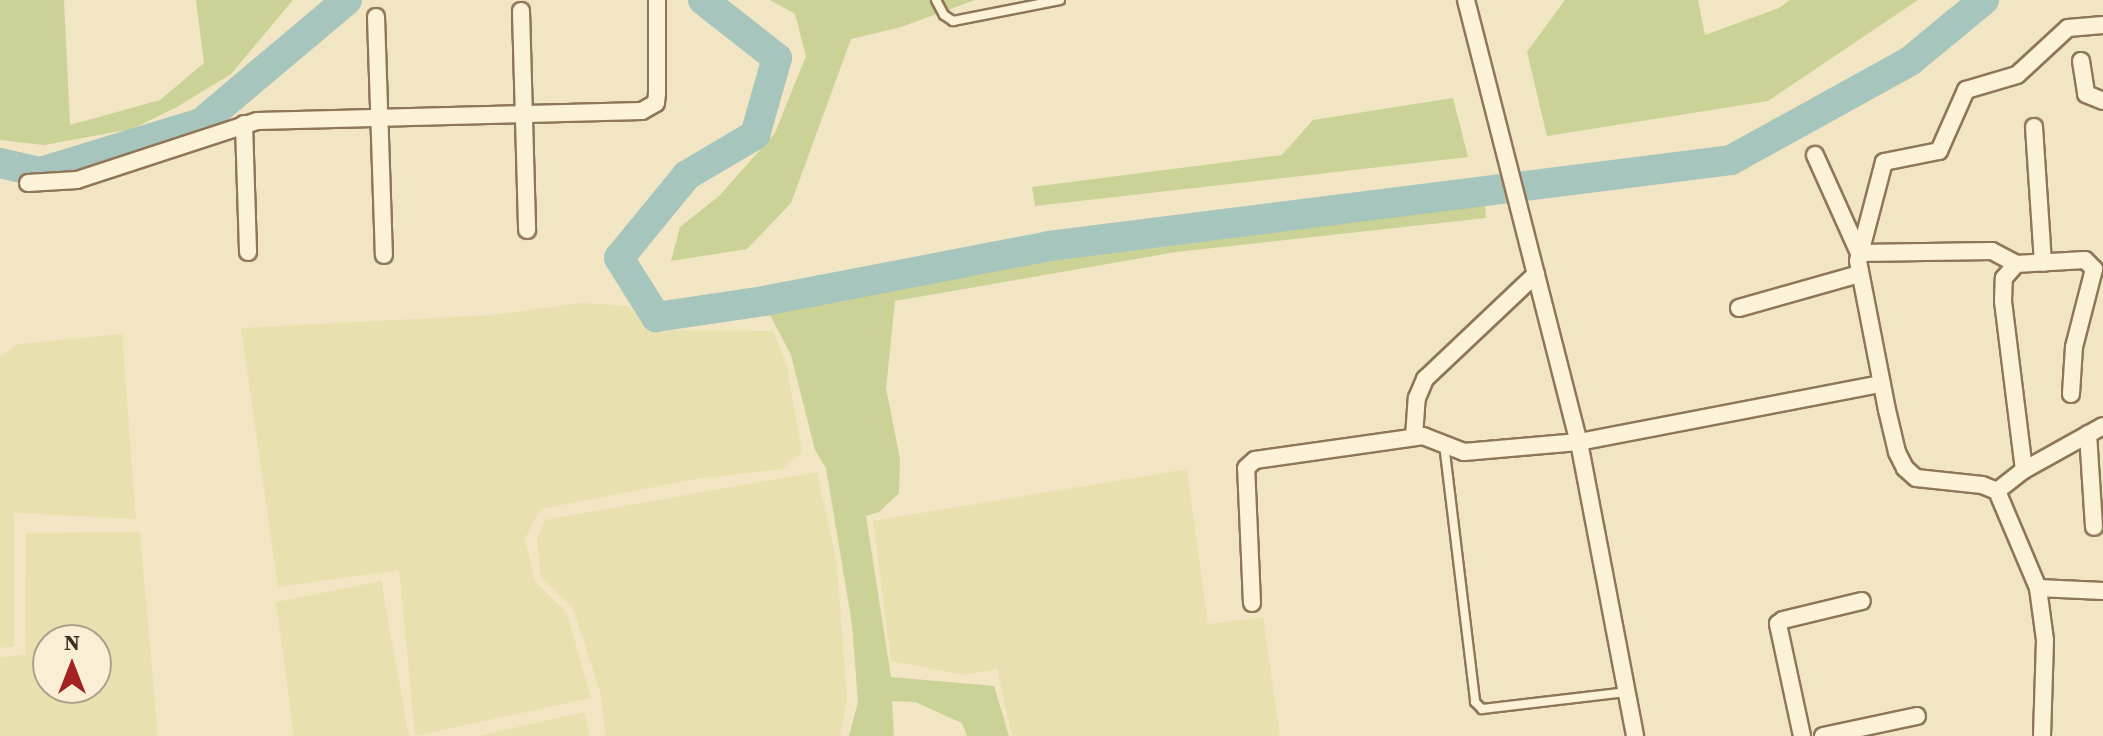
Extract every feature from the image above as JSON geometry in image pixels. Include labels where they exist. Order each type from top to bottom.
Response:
[{"type":"street","points":[[1466,0],[1490,107],[1579,442],[1635,736]]},
{"type":"street","points":[[28,183],[77,180],[244,124],[650,109],[656,103],[658,85],[657,4]]},
{"type":"street","points":[[521,11],[527,230]]},
{"type":"street","points":[[376,17],[384,255]]},
{"type":"street","points":[[2042,736],[2045,640],[2038,588],[1997,491],[1982,485],[1916,478],[1897,452],[1859,274],[1859,253],[1884,162],[1939,151],[1966,90],[2017,75],[2068,28],[2103,25]]},
{"type":"street","points":[[2081,61],[2086,94],[2103,101]]},
{"type":"street","points":[[244,124],[248,252]]},
{"type":"street","points":[[2034,127],[2043,263]]},
{"type":"street","points":[[1815,155],[1859,253]]},
{"type":"street","points":[[1859,253],[1992,251],[2016,264],[2085,260],[2094,269],[2074,347],[2071,394]]},
{"type":"street","points":[[2016,264],[2004,278],[2003,301],[2024,470]]},
{"type":"street","points":[[1414,437],[1417,398],[1425,379],[1536,274]]},
{"type":"street","points":[[1739,308],[1859,274]]},
{"type":"street","points":[[1252,603],[1249,465],[1263,458],[1414,437],[1433,438],[1464,452],[1579,442],[1881,384]]},
{"type":"street","points":[[1997,491],[2024,470],[2095,430],[2094,527]]},
{"type":"street","points":[[2038,588],[2103,591]]},
{"type":"street","points":[[1802,736],[1778,624],[1783,620],[1862,601]]},
{"type":"street","points":[[1823,736],[1917,716]]},
{"type":"lane","points":[[936,0],[944,15],[953,21],[1060,0]]},
{"type":"lane","points":[[1444,444],[1475,702],[1482,709],[1626,692]]},
{"type":"shaded area","points":[[582,303],[629,306],[651,330],[773,331],[787,366],[802,452],[783,469],[696,479],[541,509],[525,538],[535,581],[567,613],[591,698],[415,736],[399,570],[278,587],[241,328],[492,315]]},
{"type":"shaded area","points":[[122,334],[136,519],[14,513],[14,646],[0,648],[0,357],[18,344]]},
{"type":"shaded area","points":[[1187,469],[1208,624],[1263,617],[1280,736],[1012,736],[997,669],[964,675],[891,661],[873,521]]},
{"type":"shaded area","points":[[817,472],[837,563],[847,700],[840,736],[606,736],[600,692],[573,608],[541,578],[537,540],[545,520]]},
{"type":"shaded area","points":[[140,532],[158,736],[0,736],[0,658],[25,654],[26,533]]},
{"type":"shaded area","points":[[381,581],[409,736],[294,736],[276,602]]},
{"type":"shaded area","points":[[584,712],[590,736],[478,736]]},
{"type":"green space","points":[[0,0],[64,0],[70,125],[160,100],[204,63],[196,0],[293,0],[231,74],[177,107],[132,129],[44,145],[0,140]]},
{"type":"green space","points":[[770,0],[975,0],[901,27],[851,39],[791,203],[747,249],[671,261],[680,227],[719,196],[775,133],[806,56],[795,14]]},
{"type":"green space","points":[[1565,0],[1698,0],[1705,35],[1779,8],[1790,0],[1918,0],[1768,101],[1547,136],[1527,52]]},
{"type":"green space","points":[[1453,98],[1468,157],[1035,206],[1032,187],[1282,155],[1313,120]]},
{"type":"green space","points":[[1485,204],[1486,218],[1176,252],[895,301],[886,388],[900,459],[899,493],[879,512],[866,516],[891,677],[994,686],[1009,736],[967,736],[962,723],[915,702],[892,701],[894,736],[849,736],[858,702],[852,624],[826,468],[815,450],[791,355],[769,313],[866,290],[1106,244]]},
{"type":"waterway","points":[[0,163],[40,172],[201,123],[347,0]]},
{"type":"waterway","points":[[703,0],[777,58],[755,135],[687,175],[619,258],[656,317],[764,301],[1049,246],[1731,160],[1910,61],[1984,0]]}]
